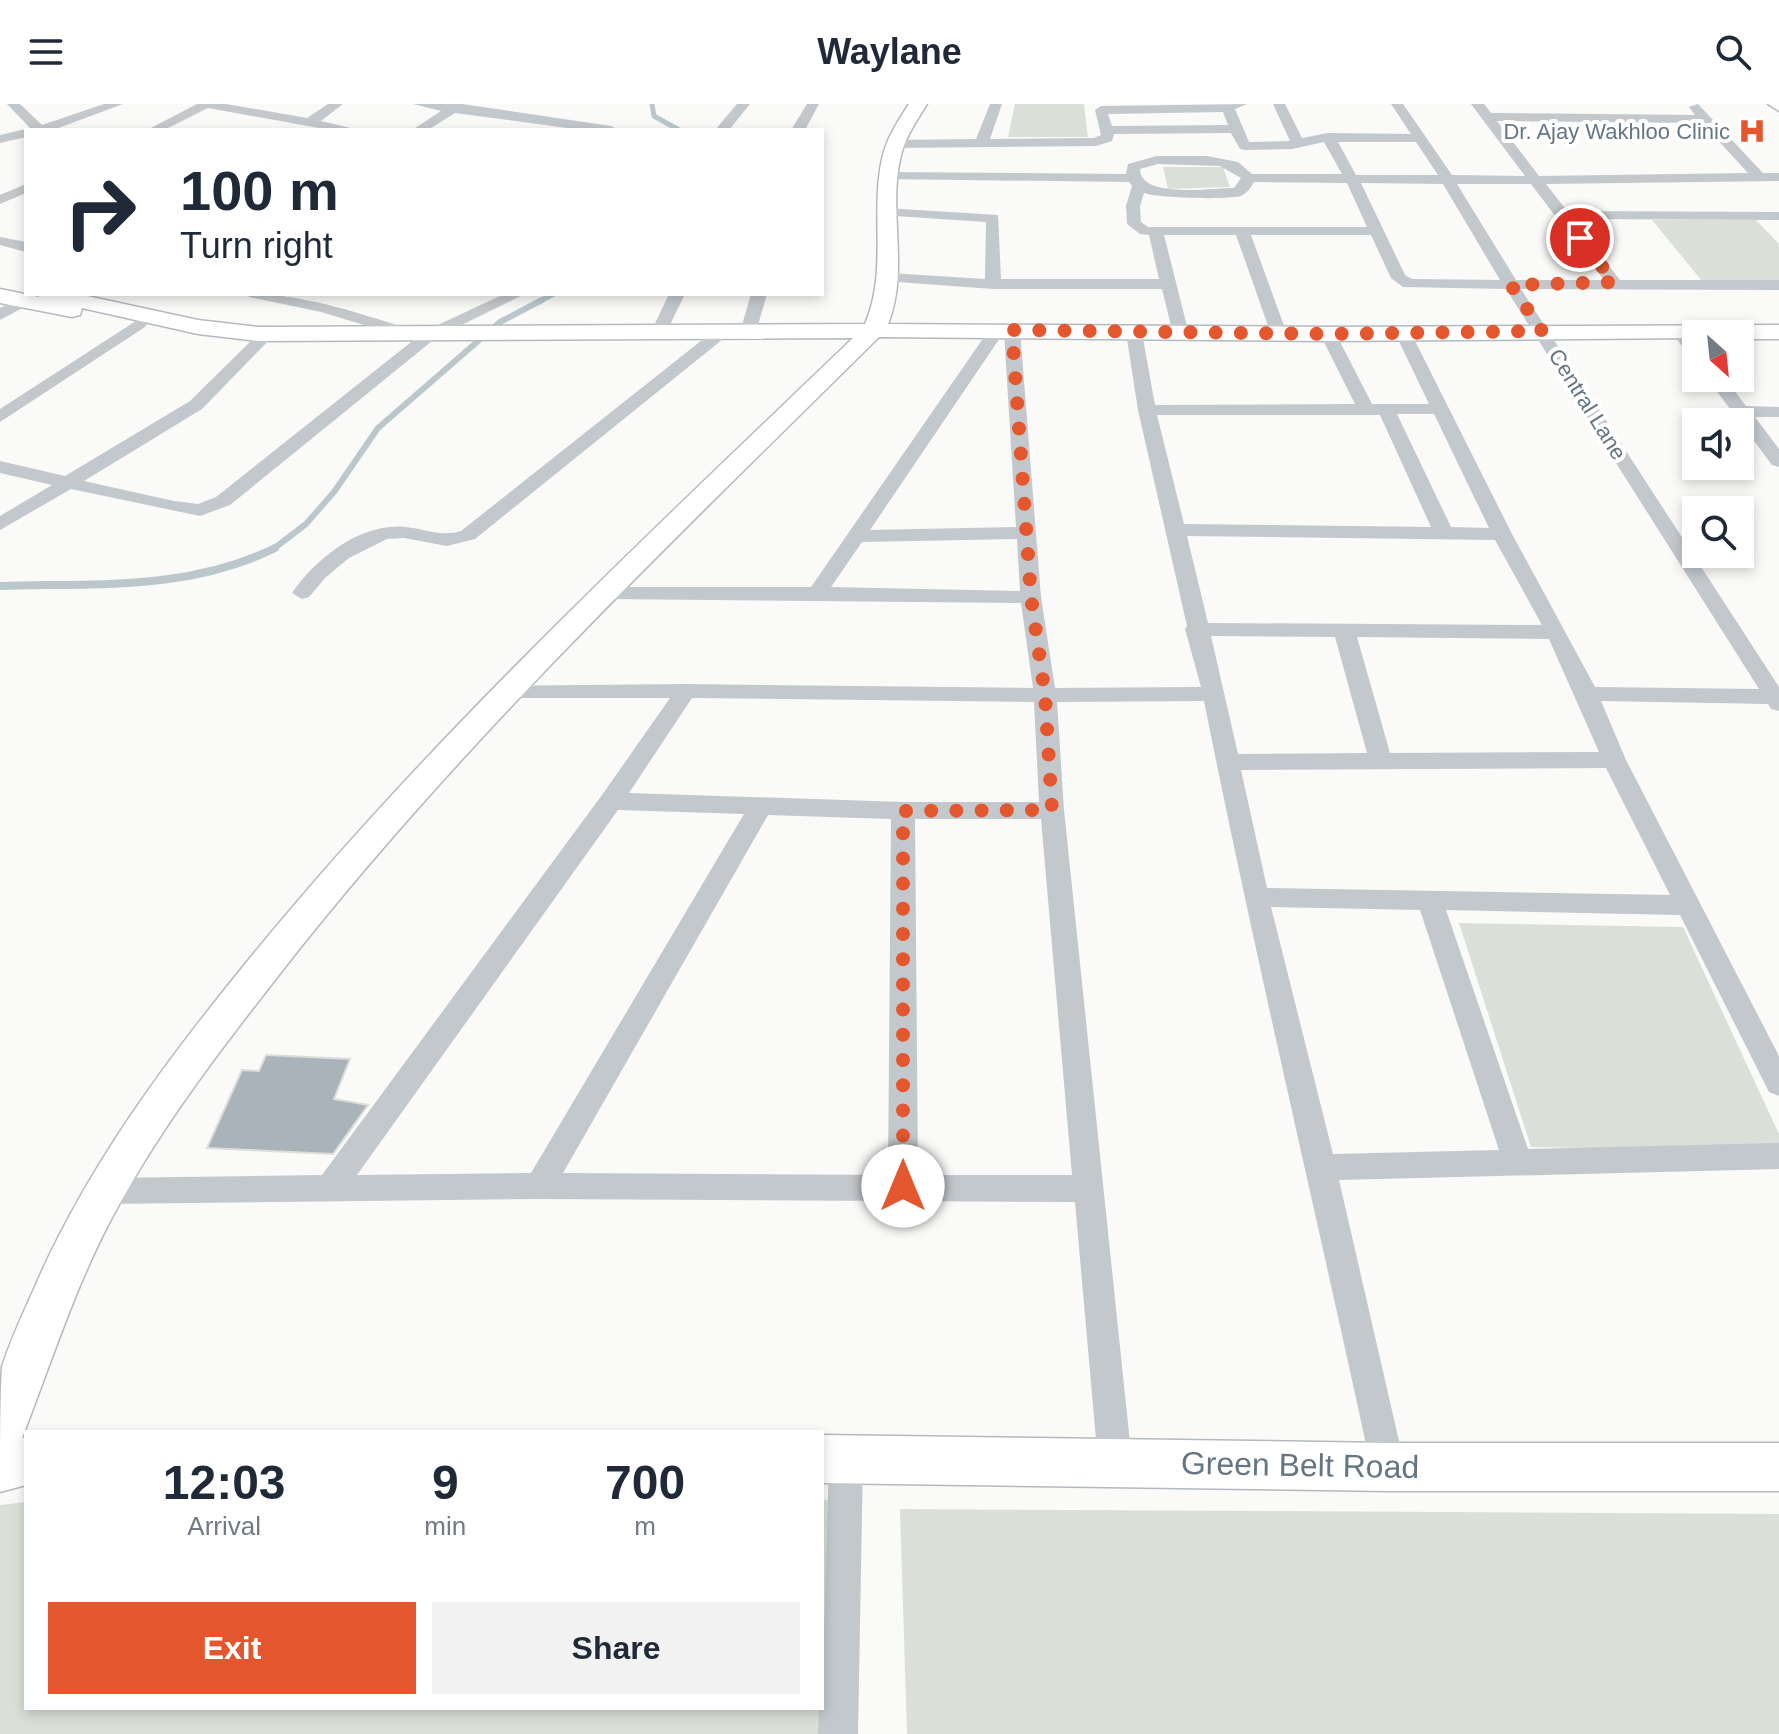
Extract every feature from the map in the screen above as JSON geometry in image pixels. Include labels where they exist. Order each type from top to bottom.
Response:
[{"type":"street","points":[[13,104],[38,128]]},
{"type":"street","points":[[46,128],[117,104]]},
{"type":"street","points":[[158,128],[206,104],[340,128]]},
{"type":"street","points":[[309,123],[337,104]]},
{"type":"street","points":[[419,104],[598,128]]},
{"type":"street","points":[[724,128],[744,104]]},
{"type":"street","points":[[799,128],[813,104]]},
{"type":"street","points":[[24,1441],[0,1434],[27,1357],[78,1240],[143,1127],[280,945],[347,865],[504,691],[874,330],[887,303],[889,278],[885,212],[888,176],[895,144],[918,104]]},
{"type":"street","points":[[981,144],[996,104]]},
{"type":"street","points":[[1279,104],[1298,144]]},
{"type":"street","name":"Central Lane","points":[[1397,104],[1777,699]]},
{"type":"street","points":[[1477,104],[1614,282]]},
{"type":"street","points":[[1692,104],[1759,177]]},
{"type":"street","points":[[895,144],[1096,142],[1107,138],[1100,107],[1234,106],[1236,129],[1241,144],[1245,146],[1298,144],[1328,137],[1420,138]]},
{"type":"street","points":[[422,128],[456,107]]},
{"type":"street","points":[[249,125],[272,116]]},
{"type":"street","points":[[1487,117],[1706,119]]},
{"type":"street","points":[[1106,130],[1236,129]]},
{"type":"street","points":[[0,139],[24,133]]},
{"type":"street","points":[[1328,137],[1403,282],[1779,285]]},
{"type":"street","points":[[888,176],[1136,182],[1157,193],[1223,194],[1238,192],[1246,185],[1248,178],[1242,168],[1228,163],[1157,160],[1133,167],[1136,182],[1134,224],[1140,230],[1155,231],[1375,231]]},
{"type":"street","points":[[1248,178],[1534,180],[1779,177]]},
{"type":"street","points":[[0,183],[24,178]]},
{"type":"street","points":[[0,200],[24,189]]},
{"type":"street","points":[[885,212],[993,218],[993,284]]},
{"type":"street","points":[[1563,215],[1779,216]]},
{"type":"street","points":[[1155,231],[1181,334]]},
{"type":"street","points":[[1242,232],[1279,334]]},
{"type":"street","points":[[0,241],[24,247]]},
{"type":"street","points":[[889,278],[993,284],[1169,284]]},
{"type":"street","points":[[0,283],[24,295]]},
{"type":"street","points":[[0,296],[24,295]]},
{"type":"street","points":[[0,315],[24,296]]},
{"type":"street","points":[[29,296],[139,324],[215,338],[263,334],[874,330],[1181,334],[1779,332]]},
{"type":"street","points":[[57,296],[198,327],[263,334]]},
{"type":"street","points":[[265,296],[431,334]]},
{"type":"street","points":[[0,467],[189,510],[211,507],[270,466],[431,334],[513,296]]},
{"type":"street","points":[[659,332],[676,296]]},
{"type":"street","points":[[748,332],[758,296]]},
{"type":"street","points":[[0,417],[139,324]]},
{"type":"street","points":[[1004,330],[1031,597],[1045,695],[1052,810],[1115,1462]]},
{"type":"street","points":[[817,593],[1004,330]]},
{"type":"street","points":[[1679,331],[1682,335]]},
{"type":"street","points":[[302,593],[316,573],[374,536],[400,532],[439,541],[468,535],[722,332]]},
{"type":"street","points":[[1134,333],[1147,410],[1196,629],[1214,694],[1256,897],[1321,1167],[1388,1467]]},
{"type":"street","points":[[1403,333],[1502,534],[1556,632],[1587,694],[1614,760],[1779,1084]]},
{"type":"street","points":[[0,524],[196,405],[263,334]]},
{"type":"street","points":[[1328,334],[1366,409]]},
{"type":"street","points":[[1727,392],[1739,408]]},
{"type":"street","points":[[1386,409],[1444,533]]},
{"type":"street","points":[[1147,410],[1441,409]]},
{"type":"street","points":[[1754,411],[1779,412]]},
{"type":"street","points":[[1754,428],[1779,461]]},
{"type":"street","points":[[1175,530],[1502,534]]},
{"type":"street","points":[[855,536],[1026,533]]},
{"type":"street","points":[[605,593],[1031,597]]},
{"type":"street","points":[[1196,629],[1556,632]]},
{"type":"street","points":[[1344,630],[1381,761]]},
{"type":"street","points":[[504,691],[1214,694]]},
{"type":"street","points":[[330,1188],[611,801],[686,691]]},
{"type":"street","points":[[1587,694],[1777,699]]},
{"type":"street","points":[[1228,762],[1614,760]]},
{"type":"street","points":[[611,801],[903,811],[1052,810]]},
{"type":"street","points":[[539,1186],[761,806]]},
{"type":"street","points":[[903,811],[903,1186]]},
{"type":"street","points":[[1256,897],[1687,905]]},
{"type":"street","points":[[1430,900],[1518,1163]]},
{"type":"street","points":[[1321,1167],[1779,1156]]},
{"type":"street","points":[[104,1191],[539,1186],[1090,1189]]},
{"type":"street","points":[[834,1460],[838,1734]]},
{"type":"street","name":"Green Belt Road","points":[[834,1460],[1388,1467],[1779,1467]]},
{"type":"street","points":[[0,1468],[24,1462]]},
{"type":"shaded area","points":[[1015,104],[1084,104],[1088,137],[1008,137]]},
{"type":"shaded area","points":[[1163,167],[1223,167],[1230,187],[1168,189]]},
{"type":"shaded area","points":[[1652,220],[1756,220],[1779,244],[1779,281],[1702,281]]},
{"type":"shaded area","points":[[1459,923],[1683,927],[1779,1134],[1779,1151],[1531,1147]]},
{"type":"shaded area","points":[[824,1500],[833,1500],[824,1691]]},
{"type":"shaded area","points":[[24,1502],[24,1710],[823,1710],[822,1734],[0,1734],[0,1505]]},
{"type":"shaded area","points":[[900,1509],[1779,1514],[1779,1734],[907,1734]]},
{"type":"building","points":[[266,1055],[350,1059],[334,1099],[368,1105],[333,1154],[207,1148],[242,1070],[259,1071]]},
{"type":"waterway","points":[[652,104],[654,116],[675,128]]},
{"type":"waterway","points":[[542,300],[550,296]]},
{"type":"waterway","points":[[274,548],[306,524],[334,492],[378,428],[500,322],[542,300]]},
{"type":"waterway","points":[[538,302],[542,300]]},
{"type":"waterway","points":[[0,586],[106,584],[175,578],[209,572],[274,548]]},
{"type":"place","name":"Dr. Ajay Wakhloo Clinic","points":[[1752,131]]},
{"type":"route","points":[[903,1186],[903,811],[1052,810],[1045,695],[1031,597],[1012,330],[1328,334],[1542,331],[1511,285],[1614,282],[1580,238]]}]
